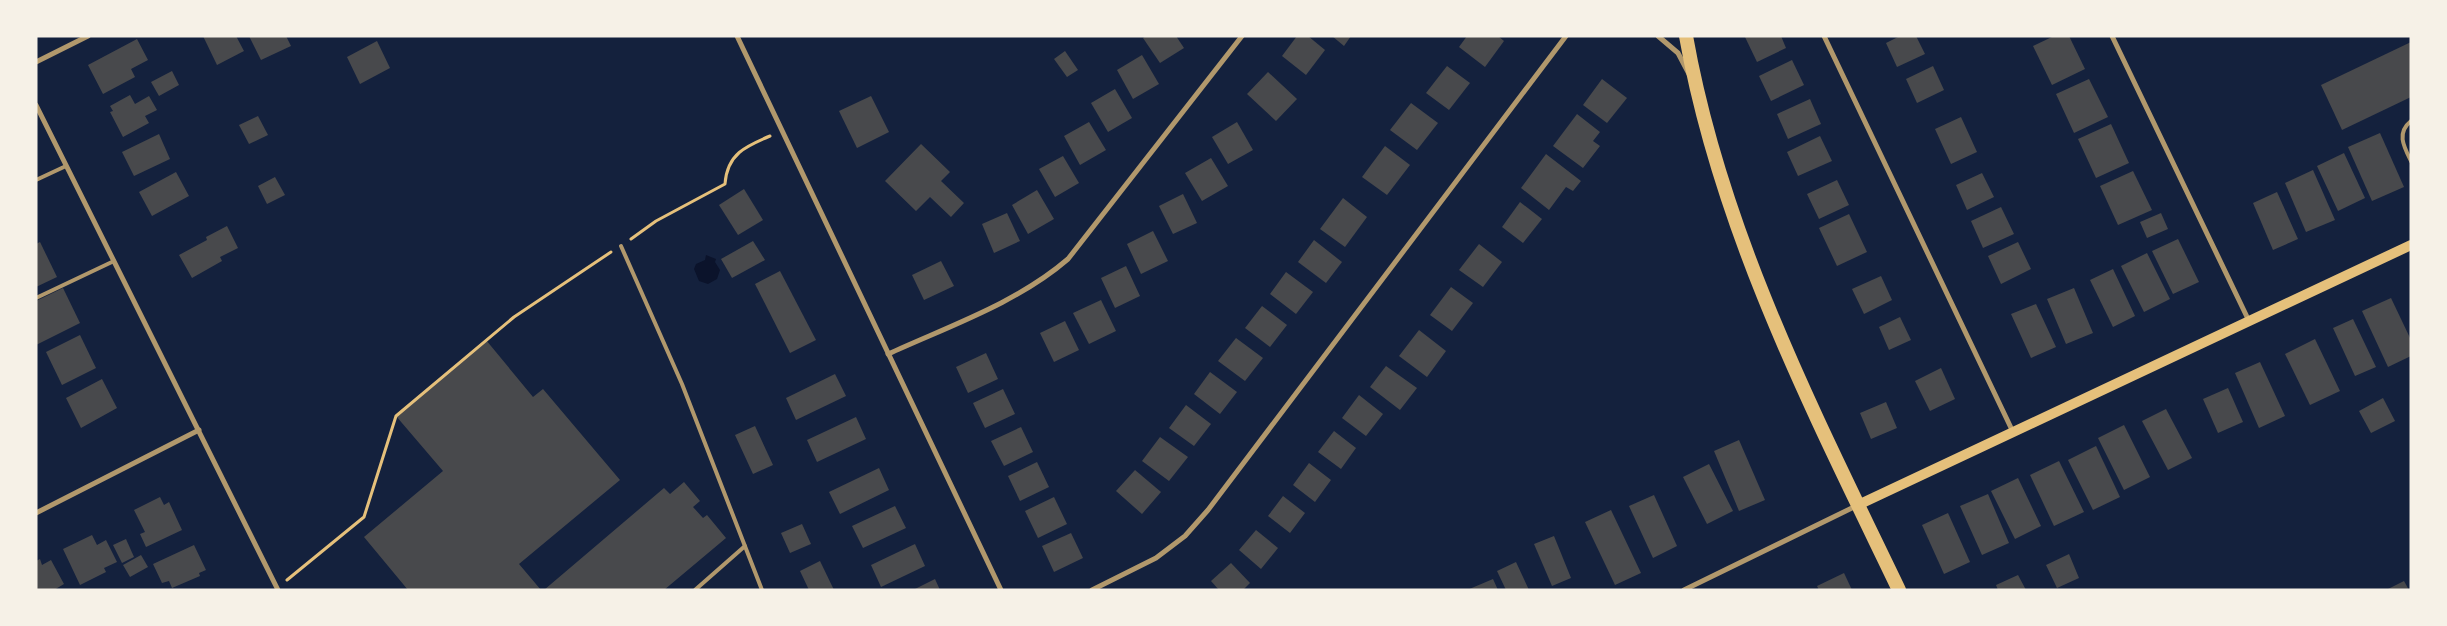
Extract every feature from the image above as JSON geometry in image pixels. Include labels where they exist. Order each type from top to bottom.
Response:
[{"type":"highway","points":[[1686,36],[1699,95],[1733,215],[1761,292],[1792,365],[1899,590]]},
{"type":"main road","points":[[1858,505],[2411,245]]},
{"type":"street","points":[[36,62],[88,36]]},
{"type":"street","points":[[737,36],[1001,590]]},
{"type":"street","points":[[888,354],[1022,292],[1047,277],[1068,259],[1242,36]]},
{"type":"street","points":[[1658,36],[1678,53],[1699,95]]},
{"type":"street","points":[[1824,36],[2013,432]]},
{"type":"street","points":[[2112,36],[2248,321]]},
{"type":"street","points":[[1092,590],[1156,558],[1185,536],[1208,510],[1566,37]]},
{"type":"street","points":[[36,105],[277,589]]},
{"type":"street","points":[[36,513],[198,430]]},
{"type":"street","points":[[1684,590],[1858,505]]},
{"type":"lane","points":[[2411,121],[2403,130],[2401,142],[2411,161]]},
{"type":"lane","points":[[36,180],[66,166]]},
{"type":"lane","points":[[621,246],[682,384],[762,590]]},
{"type":"lane","points":[[36,298],[114,261]]},
{"type":"lane","points":[[695,590],[745,546]]},
{"type":"path","points":[[277,589],[364,516],[396,416],[514,317],[656,221],[726,184],[726,169],[740,150],[782,131]]},
{"type":"water","points":[[706,255],[716,259],[715,262],[720,270],[717,279],[708,284],[699,281],[694,269],[696,264],[705,260]]},
{"type":"building","points":[[203,36],[236,36],[244,51],[217,65]]},
{"type":"building","points":[[249,36],[286,36],[291,46],[261,60]]},
{"type":"building","points":[[1146,36],[1176,36],[1184,48],[1160,63],[1143,38]]},
{"type":"building","points":[[1297,36],[1308,36],[1325,50],[1306,75],[1282,56]]},
{"type":"building","points":[[1332,36],[1351,36],[1344,46]]},
{"type":"building","points":[[1467,36],[1498,36],[1504,41],[1485,67],[1459,47]]},
{"type":"building","points":[[1781,36],[1786,48],[1757,62],[1745,37]]},
{"type":"building","points":[[1900,36],[1916,36],[1925,54],[1897,67],[1886,43]]},
{"type":"building","points":[[2054,36],[2069,36],[2085,69],[2052,85],[2033,46]]},
{"type":"building","points":[[137,39],[148,60],[131,69],[135,77],[103,94],[88,65]]},
{"type":"building","points":[[377,41],[390,68],[360,84],[347,57]]},
{"type":"building","points":[[2411,42],[2411,97],[2342,130],[2321,85]]},
{"type":"building","points":[[1065,51],[1078,70],[1067,77],[1054,59]]},
{"type":"building","points":[[1142,55],[1159,84],[1133,99],[1117,70]]},
{"type":"building","points":[[1792,60],[1804,85],[1771,101],[1759,76]]},
{"type":"building","points":[[1447,66],[1470,83],[1449,110],[1426,93]]},
{"type":"building","points":[[1933,66],[1944,90],[1917,103],[1906,79]]},
{"type":"building","points":[[172,71],[179,85],[159,96],[151,82]]},
{"type":"building","points":[[1268,72],[1297,99],[1276,121],[1247,94]]},
{"type":"building","points":[[1602,79],[1627,98],[1607,123],[1583,105]]},
{"type":"building","points":[[2089,79],[2108,117],[2074,133],[2056,94]]},
{"type":"building","points":[[1115,89],[1132,118],[1108,132],[1091,103]]},
{"type":"building","points":[[130,95],[135,104],[149,96],[157,110],[145,116],[149,123],[123,137],[110,112],[113,111],[110,106]]},
{"type":"building","points":[[871,96],[889,132],[857,148],[839,111]]},
{"type":"building","points":[[1810,99],[1821,124],[1788,139],[1777,114]]},
{"type":"building","points":[[1411,103],[1438,123],[1417,150],[1390,130]]},
{"type":"building","points":[[1577,114],[1600,132],[1593,141],[1600,146],[1583,168],[1553,146]]},
{"type":"building","points":[[258,116],[268,135],[249,144],[239,125]]},
{"type":"building","points":[[1961,117],[1977,152],[1951,164],[1935,129]]},
{"type":"building","points":[[1089,122],[1106,150],[1080,165],[1064,136]]},
{"type":"building","points":[[1237,122],[1253,150],[1228,164],[1212,137]]},
{"type":"building","points":[[2111,124],[2129,163],[2096,178],[2078,139]]},
{"type":"building","points":[[2380,133],[2404,187],[2372,201],[2348,147]]},
{"type":"building","points":[[159,134],[170,159],[134,176],[122,152]]},
{"type":"building","points":[[1820,136],[1832,161],[1798,176],[1787,152]]},
{"type":"building","points":[[921,144],[950,172],[941,181],[964,203],[951,217],[930,197],[916,211],[885,181]]},
{"type":"building","points":[[1385,146],[1410,165],[1387,195],[1362,177]]},
{"type":"building","points":[[2344,153],[2365,198],[2338,211],[2317,166]]},
{"type":"building","points":[[1546,154],[1581,181],[1573,191],[1566,187],[1549,210],[1521,188]]},
{"type":"building","points":[[1063,156],[1079,183],[1055,197],[1039,169]]},
{"type":"building","points":[[1211,158],[1228,186],[1202,201],[1185,173]]},
{"type":"building","points":[[2313,170],[2335,220],[2306,232],[2285,183]]},
{"type":"building","points":[[2133,171],[2152,210],[2118,225],[2100,186]]},
{"type":"building","points":[[176,172],[189,196],[152,216],[139,192]]},
{"type":"building","points":[[1982,173],[1994,197],[1967,210],[1956,185]]},
{"type":"building","points":[[275,177],[285,195],[267,204],[258,186]]},
{"type":"building","points":[[1837,180],[1849,205],[1819,219],[1807,194]]},
{"type":"building","points":[[744,189],[763,220],[738,235],[719,205]]},
{"type":"building","points":[[1037,190],[1054,219],[1028,234],[1012,205]]},
{"type":"building","points":[[2277,192],[2298,239],[2273,250],[2253,203]]},
{"type":"building","points":[[1183,194],[1197,223],[1173,234],[1159,206]]},
{"type":"building","points":[[1343,198],[1367,217],[1345,247],[1320,229]]},
{"type":"building","points":[[1520,202],[1542,219],[1523,243],[1502,227]]},
{"type":"building","points":[[2001,207],[2014,234],[1983,248],[1971,221]]},
{"type":"building","points":[[1007,213],[1020,241],[994,253],[982,224]]},
{"type":"building","points":[[2161,213],[2168,229],[2147,238],[2140,222]]},
{"type":"building","points":[[1849,214],[1867,252],[1837,266],[1819,228]]},
{"type":"building","points":[[227,226],[238,248],[220,257],[222,261],[192,278],[179,255],[207,240],[206,237]]},
{"type":"building","points":[[1153,231],[1168,261],[1141,274],[1127,244]]},
{"type":"building","points":[[2178,239],[2199,282],[2173,294],[2152,251]]},
{"type":"building","points":[[1314,240],[1342,262],[1326,283],[1298,262]]},
{"type":"building","points":[[753,241],[765,260],[732,278],[721,259]]},
{"type":"building","points":[[40,242],[57,277],[36,287],[36,244]]},
{"type":"building","points":[[2018,242],[2031,269],[2001,284],[1988,256]]},
{"type":"building","points":[[1479,244],[1502,262],[1483,287],[1459,270]]},
{"type":"building","points":[[2147,253],[2170,299],[2144,312],[2121,266]]},
{"type":"building","points":[[941,261],[954,286],[924,300],[912,275]]},
{"type":"building","points":[[1126,266],[1140,296],[1115,308],[1101,278]]},
{"type":"building","points":[[2113,269],[2135,316],[2113,327],[2090,280]]},
{"type":"building","points":[[780,271],[816,340],[790,353],[755,284]]},
{"type":"building","points":[[1286,272],[1313,292],[1296,314],[1270,294]]},
{"type":"building","points":[[1881,276],[1892,300],[1864,314],[1852,289]]},
{"type":"building","points":[[1451,287],[1473,303],[1452,331],[1430,315]]},
{"type":"building","points":[[63,288],[80,323],[36,345],[36,301]]},
{"type":"building","points":[[2074,288],[2093,333],[2066,344],[2047,299]]},
{"type":"building","points":[[2391,298],[2411,340],[2411,356],[2388,367],[2362,311]]},
{"type":"building","points":[[1101,300],[1116,331],[1089,344],[1073,313]]},
{"type":"building","points":[[2036,304],[2056,347],[2031,358],[2011,314]]},
{"type":"building","points":[[1262,306],[1287,325],[1270,347],[1245,328]]},
{"type":"building","points":[[1900,317],[1911,340],[1889,350],[1879,327]]},
{"type":"building","points":[[2353,319],[2376,367],[2355,376],[2333,328]]},
{"type":"building","points":[[1065,321],[1079,350],[1054,362],[1040,333]]},
{"type":"building","points":[[1419,330],[1446,351],[1427,377],[1399,356]]},
{"type":"building","points":[[80,335],[96,368],[62,385],[46,352]]},
{"type":"building","points":[[1236,338],[1263,358],[1245,381],[1218,361]]},
{"type":"building","points":[[2315,339],[2340,391],[2310,405],[2285,354]]},
{"type":"building","points":[[486,340],[533,397],[543,389],[620,480],[519,564],[541,590],[408,590],[364,537],[443,471],[396,416]]},
{"type":"building","points":[[986,353],[998,379],[968,393],[956,367]]},
{"type":"building","points":[[2260,362],[2285,416],[2259,428],[2235,373]]},
{"type":"building","points":[[1386,366],[1417,388],[1400,410],[1370,387]]},
{"type":"building","points":[[1941,368],[1955,399],[1930,411],[1915,381]]},
{"type":"building","points":[[1210,372],[1237,392],[1220,414],[1194,394]]},
{"type":"building","points":[[835,374],[846,396],[796,420],[786,398]]},
{"type":"building","points":[[102,379],[117,408],[81,428],[66,398]]},
{"type":"building","points":[[2228,388],[2243,422],[2218,433],[2203,399]]},
{"type":"building","points":[[1003,389],[1015,414],[985,428],[973,403]]},
{"type":"building","points":[[1359,395],[1383,414],[1366,436],[1342,418]]},
{"type":"building","points":[[2383,398],[2395,421],[2371,433],[2359,411]]},
{"type":"building","points":[[1886,402],[1897,428],[1871,439],[1860,413]]},
{"type":"building","points":[[1186,405],[1211,424],[1194,446],[1169,428]]},
{"type":"building","points":[[2166,409],[2192,458],[2168,470],[2142,421]]},
{"type":"building","points":[[856,417],[866,439],[817,462],[807,440]]},
{"type":"building","points":[[2124,425],[2150,477],[2124,490],[2098,438]]},
{"type":"building","points":[[755,426],[773,465],[753,474],[735,435]]},
{"type":"building","points":[[1021,427],[1033,452],[1004,466],[991,441]]},
{"type":"building","points":[[1334,431],[1356,448],[1341,469],[1318,452]]},
{"type":"building","points":[[1160,437],[1188,457],[1169,481],[1142,461]]},
{"type":"building","points":[[1739,440],[1765,500],[1739,511],[1714,451]]},
{"type":"building","points":[[2096,446],[2120,497],[2093,510],[2068,460]]},
{"type":"building","points":[[2059,461],[2084,512],[2054,526],[2030,475]]},
{"type":"building","points":[[1037,462],[1049,487],[1020,501],[1008,476]]},
{"type":"building","points":[[1309,463],[1331,480],[1315,502],[1293,485]]},
{"type":"building","points":[[1709,464],[1733,511],[1707,524],[1683,477]]},
{"type":"building","points":[[879,468],[889,490],[840,514],[829,492]]},
{"type":"building","points":[[1135,470],[1161,492],[1142,514],[1116,491]]},
{"type":"building","points":[[2018,478],[2041,526],[2015,539],[1991,491]]},
{"type":"building","points":[[684,482],[700,501],[693,507],[703,518],[707,515],[726,538],[664,590],[544,590],[664,488],[670,494]]},
{"type":"building","points":[[1988,494],[2009,543],[1982,555],[1960,506]]},
{"type":"building","points":[[1654,495],[1677,546],[1653,558],[1629,506]]},
{"type":"building","points":[[1283,496],[1305,513],[1290,533],[1268,516]]},
{"type":"building","points":[[160,497],[164,505],[169,502],[182,530],[146,547],[140,534],[145,532],[134,510]]},
{"type":"building","points":[[1054,497],[1067,524],[1038,538],[1025,511]]},
{"type":"building","points":[[895,506],[906,528],[863,548],[852,526]]},
{"type":"building","points":[[1611,510],[1641,573],[1615,585],[1585,522]]},
{"type":"building","points":[[1948,513],[1970,562],[1944,574],[1922,525]]},
{"type":"building","points":[[802,524],[811,544],[790,553],[781,533]]},
{"type":"building","points":[[1256,530],[1278,548],[1261,569],[1239,550]]},
{"type":"building","points":[[1071,533],[1083,558],[1054,572],[1042,546]]},
{"type":"building","points":[[92,535],[97,545],[106,540],[117,562],[104,568],[106,572],[80,585],[63,549]]},
{"type":"building","points":[[1554,536],[1571,578],[1552,586],[1534,544]]},
{"type":"building","points":[[126,539],[134,557],[122,563],[113,545]]},
{"type":"building","points":[[915,544],[925,566],[881,587],[871,565]]},
{"type":"building","points":[[194,545],[206,570],[199,573],[200,576],[172,588],[169,581],[162,583],[153,564]]},
{"type":"building","points":[[2069,554],[2079,578],[2057,588],[2046,565]]},
{"type":"building","points":[[141,555],[148,567],[130,577],[123,565]]},
{"type":"building","points":[[40,559],[42,565],[51,560],[64,584],[54,590],[36,590],[36,561]]},
{"type":"building","points":[[820,561],[834,590],[809,590],[800,571]]},
{"type":"building","points":[[1516,562],[1529,590],[1506,590],[1497,571]]},
{"type":"building","points":[[1231,563],[1250,583],[1243,590],[1219,590],[1211,581]]},
{"type":"building","points":[[1844,573],[1852,590],[1819,590],[1817,586]]},
{"type":"building","points":[[2018,575],[2026,590],[1998,590],[1996,585]]},
{"type":"building","points":[[935,579],[940,590],[913,590]]},
{"type":"building","points":[[1493,579],[1498,590],[1467,590]]},
{"type":"building","points":[[2404,581],[2409,590],[2386,590]]}]
